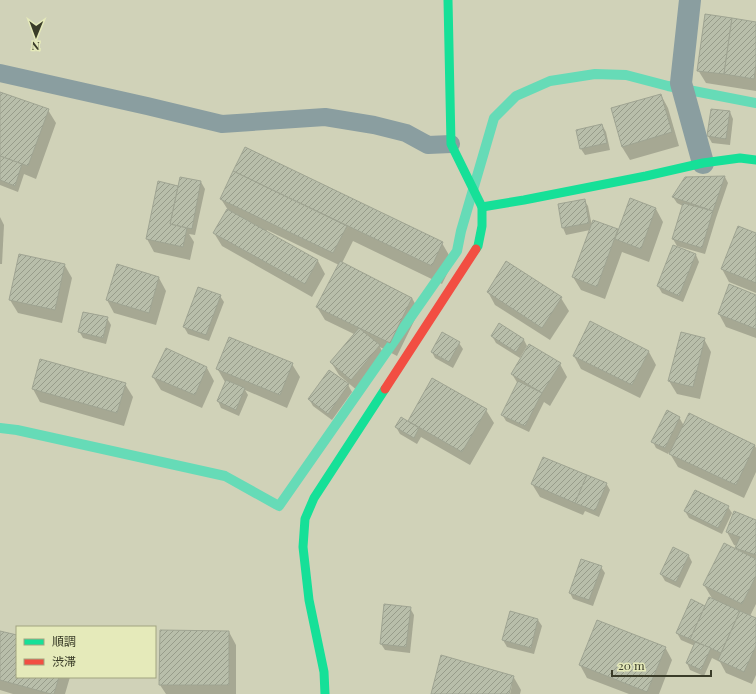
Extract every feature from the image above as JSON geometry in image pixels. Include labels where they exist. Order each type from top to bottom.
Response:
[{"type":"street","points":[[325,694],[324,672],[309,600],[303,547],[305,519],[314,498],[478,246],[482,226],[482,207],[451,144],[448,0]]},
{"type":"street","points":[[690,0],[681,83],[703,163]]},
{"type":"street","points":[[482,207],[639,178],[703,163],[740,158],[756,160]]},
{"type":"lane","points":[[0,73],[222,124],[325,117],[380,126],[406,133],[428,145],[451,144]]},
{"type":"building","points":[[705,14],[732,18],[724,74],[697,71]]},
{"type":"building","points":[[732,18],[756,22],[756,64],[754,79],[724,74]]},
{"type":"building","points":[[0,92],[49,109],[28,166],[0,156]]},
{"type":"building","points":[[661,94],[672,132],[622,147],[611,108]]},
{"type":"building","points":[[711,109],[730,111],[726,139],[707,136]]},
{"type":"building","points":[[602,124],[607,143],[580,149],[576,130]]},
{"type":"building","points":[[245,147],[443,242],[432,266],[233,171]]},
{"type":"building","points":[[0,156],[22,164],[15,186],[0,180]]},
{"type":"building","points":[[233,171],[347,226],[333,253],[220,199]]},
{"type":"building","points":[[725,176],[713,211],[672,197],[685,177]]},
{"type":"building","points":[[180,177],[201,181],[192,229],[170,224]]},
{"type":"building","points":[[158,181],[178,186],[170,224],[187,228],[183,247],[146,239]]},
{"type":"building","points":[[630,198],[656,208],[641,249],[615,239]]},
{"type":"building","points":[[585,199],[589,223],[562,228],[558,204]]},
{"type":"building","points":[[683,203],[713,211],[702,248],[672,239]]},
{"type":"building","points":[[227,209],[318,260],[305,284],[213,233]]},
{"type":"building","points":[[593,220],[618,229],[597,287],[572,277]]},
{"type":"building","points":[[738,226],[756,233],[756,283],[721,269]]},
{"type":"building","points":[[673,245],[696,254],[679,296],[657,286]]},
{"type":"building","points":[[19,254],[65,264],[55,310],[9,300]]},
{"type":"building","points":[[340,261],[412,298],[390,343],[316,307]]},
{"type":"building","points":[[506,261],[562,297],[542,328],[487,292]]},
{"type":"building","points":[[117,264],[159,277],[149,313],[106,300]]},
{"type":"building","points":[[729,284],[756,295],[756,329],[718,314]]},
{"type":"building","points":[[198,287],[221,295],[206,335],[183,327]]},
{"type":"building","points":[[83,312],[108,317],[103,338],[78,332]]},
{"type":"building","points":[[590,321],[649,351],[632,385],[573,356]]},
{"type":"building","points":[[499,323],[524,339],[516,352],[491,336]]},
{"type":"building","points":[[359,328],[380,345],[351,380],[330,362]]},
{"type":"building","points":[[442,332],[460,342],[449,362],[431,352]]},
{"type":"building","points":[[681,332],[705,338],[693,387],[668,381]]},
{"type":"building","points":[[229,337],[293,363],[280,395],[216,369]]},
{"type":"building","points":[[529,344],[561,363],[542,393],[511,374]]},
{"type":"building","points":[[166,348],[207,367],[195,395],[152,377]]},
{"type":"building","points":[[40,359],[126,383],[117,413],[32,389]]},
{"type":"building","points":[[329,370],[349,384],[328,414],[308,399]]},
{"type":"building","points":[[432,378],[487,409],[462,452],[408,421]]},
{"type":"building","points":[[226,380],[245,388],[236,410],[217,401]]},
{"type":"building","points":[[518,381],[542,393],[525,426],[501,415]]},
{"type":"building","points":[[667,410],[680,417],[665,448],[651,442]]},
{"type":"building","points":[[689,413],[755,445],[736,485],[669,454]]},
{"type":"building","points":[[401,417],[419,428],[414,438],[395,427]]},
{"type":"building","points":[[543,457],[587,475],[575,503],[531,484]]},
{"type":"building","points":[[587,475],[607,483],[595,511],[575,503]]},
{"type":"building","points":[[695,490],[729,506],[718,528],[684,511]]},
{"type":"building","points":[[734,511],[756,520],[756,555],[735,548],[740,537],[726,532]]},
{"type":"building","points":[[724,543],[756,559],[756,576],[742,604],[703,585]]},
{"type":"building","points":[[673,547],[689,555],[676,582],[660,574]]},
{"type":"building","points":[[581,559],[602,566],[589,600],[569,593]]},
{"type":"building","points":[[709,597],[740,611],[721,653],[690,639]]},
{"type":"building","points":[[691,599],[705,606],[690,639],[676,633]]},
{"type":"building","points":[[384,604],[411,607],[406,647],[380,644]]},
{"type":"building","points":[[510,611],[538,619],[531,648],[502,640]]},
{"type":"building","points":[[740,611],[756,618],[756,646],[744,672],[718,660]]},
{"type":"building","points":[[597,620],[666,647],[647,692],[579,665]]},
{"type":"building","points":[[160,630],[229,631],[229,685],[159,685]]},
{"type":"building","points":[[0,631],[16,635],[16,678],[59,678],[54,694],[0,680]]},
{"type":"building","points":[[695,642],[711,648],[701,670],[686,663]]},
{"type":"building","points":[[441,655],[514,676],[509,694],[431,694]]},
{"type":"waterway","points":[[0,428],[17,430],[225,476],[279,506],[457,251],[461,231],[494,118],[516,96],[550,81],[595,74],[626,75],[668,86],[756,103]]},
{"type":"traffic: fast","points":[[448,0],[451,144],[482,207],[482,226],[476,249]]},
{"type":"traffic: fast","points":[[482,207],[646,176],[703,163],[740,158],[756,160]]},
{"type":"traffic: fast","points":[[325,694],[324,672],[309,600],[303,547],[305,519],[314,498],[385,389]]},
{"type":"traffic: jam","points":[[385,389],[476,249]]}]
